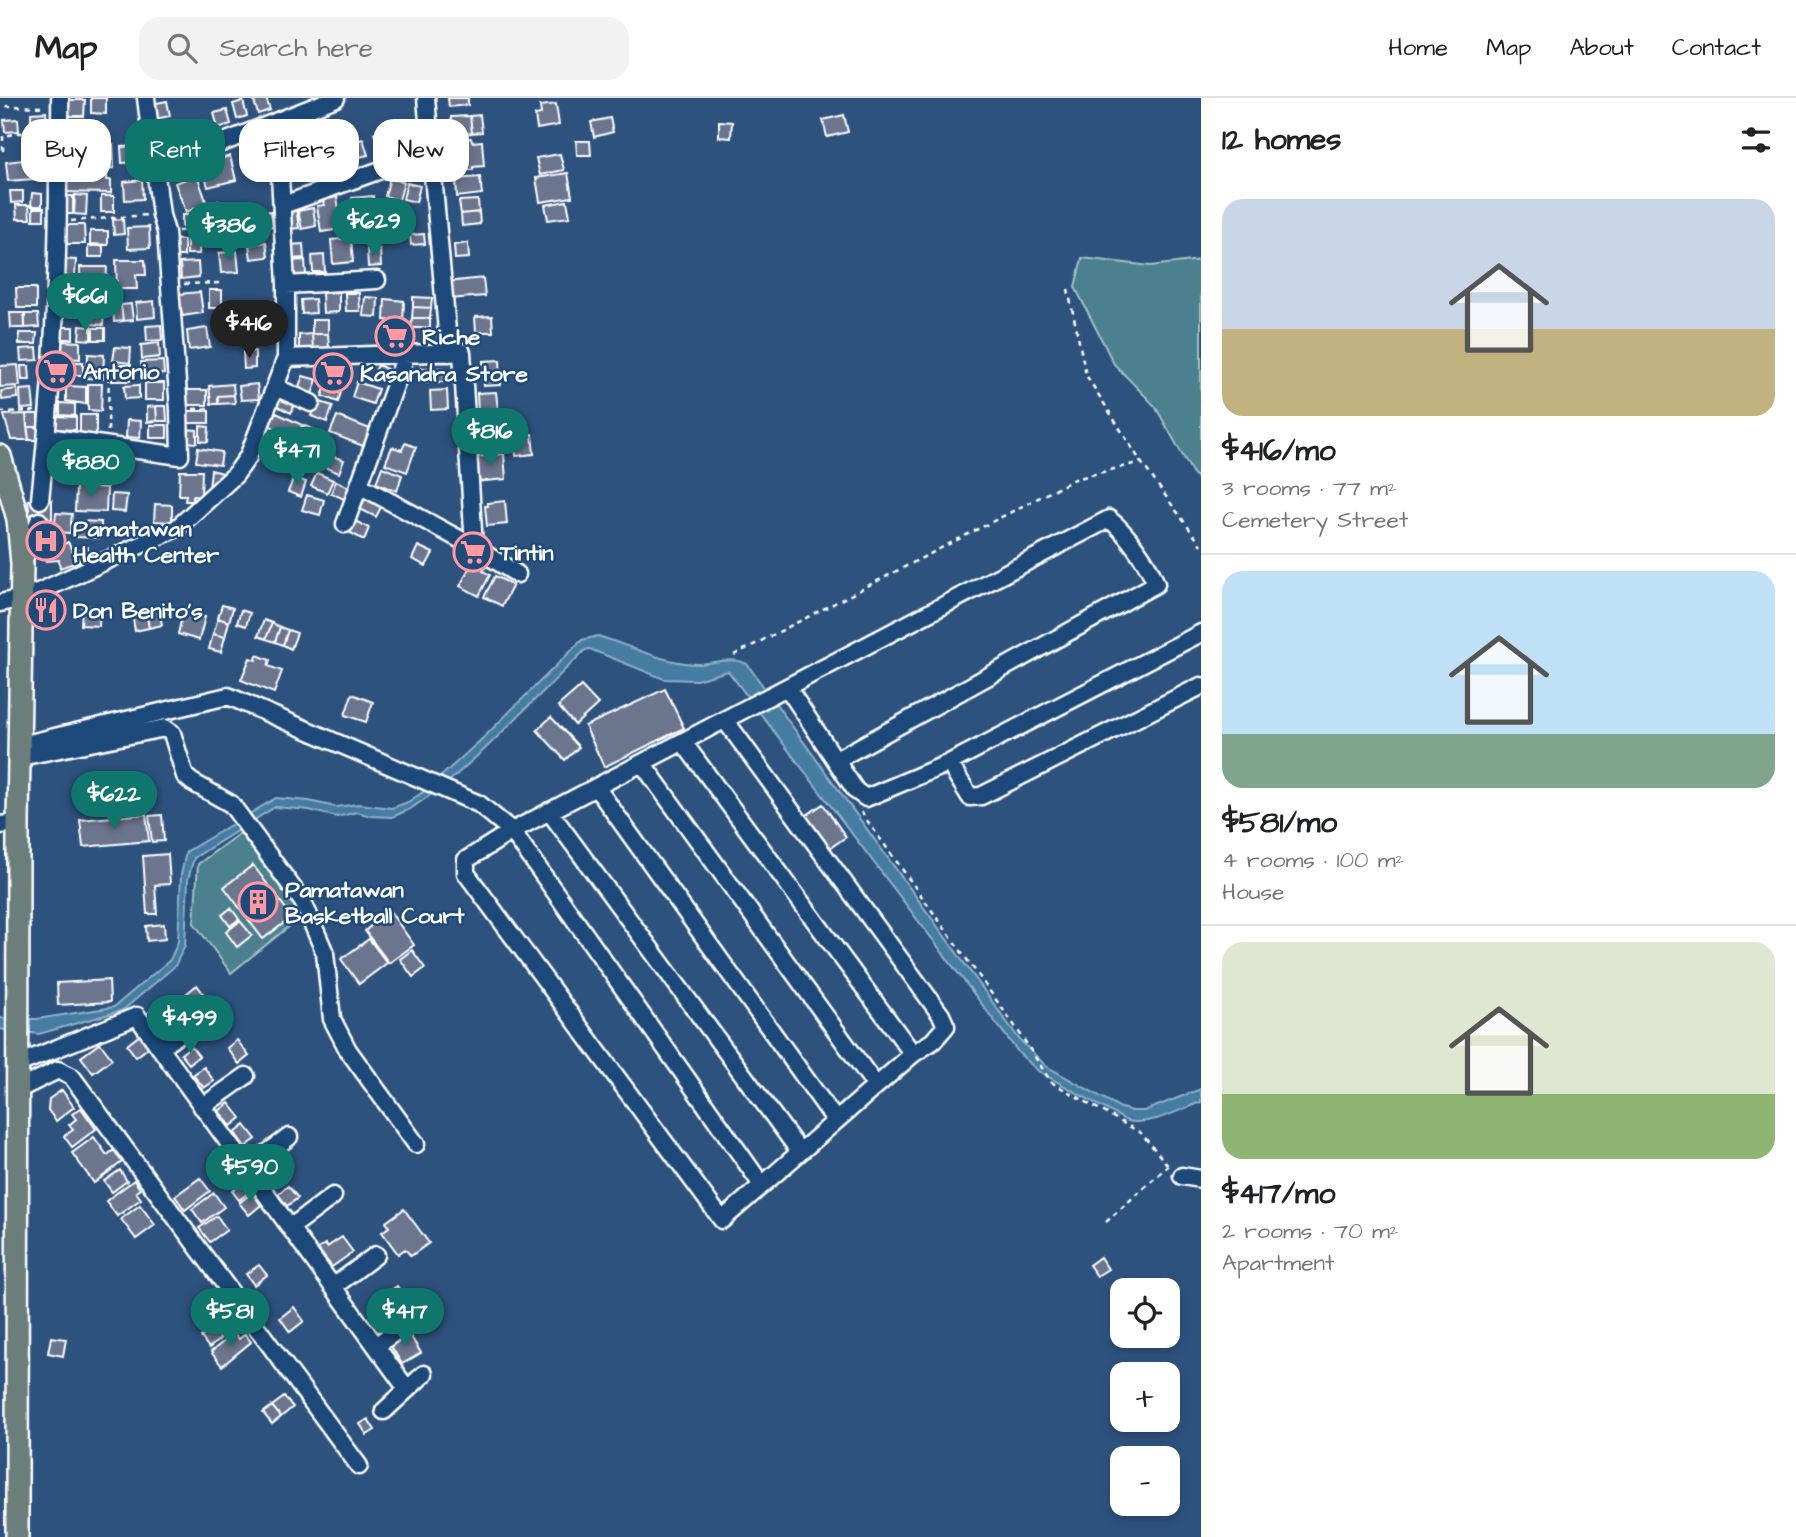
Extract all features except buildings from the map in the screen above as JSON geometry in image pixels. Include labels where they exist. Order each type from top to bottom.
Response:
[{"type":"main road","points":[[0,456],[18,519],[22,564],[20,751],[9,824],[19,1027],[17,1537]]},
{"type":"street","points":[[146,98],[149,119]]},
{"type":"street","points":[[281,119],[337,98]]},
{"type":"street","points":[[426,98],[428,119]]},
{"type":"street","points":[[283,205],[373,173]]},
{"type":"street","points":[[40,500],[50,411],[58,182]]},
{"type":"street","points":[[47,437],[180,456],[166,232],[158,182]]},
{"type":"street","points":[[0,603],[22,598],[177,528],[235,475],[247,457],[286,358],[281,182]]},
{"type":"street","points":[[435,182],[456,353],[474,547]]},
{"type":"street","points":[[286,285],[377,280]]},
{"type":"street","points":[[286,358],[456,353]]},
{"type":"street","points":[[345,524],[406,355]]},
{"type":"street","points":[[275,387],[311,403]]},
{"type":"street","points":[[360,486],[474,547],[517,574]]},
{"type":"street","points":[[725,720],[941,1015],[946,1026],[933,1041],[913,1054],[722,1220],[466,873],[466,860],[549,811],[1109,519],[1118,526],[1153,574],[1156,584],[836,760]]},
{"type":"street","points":[[22,564],[39,521]]},
{"type":"street","points":[[780,691],[836,760],[856,791],[866,798],[949,763],[1201,633]]},
{"type":"street","points":[[949,763],[970,797],[981,796],[1201,686]]},
{"type":"street","points":[[20,751],[228,696],[479,804],[512,831],[762,1185]]},
{"type":"street","points":[[20,751],[165,728],[172,733],[185,776],[231,804],[303,902],[325,953],[332,1019],[348,1050],[416,1144]]},
{"type":"street","points":[[683,742],[913,1054]]},
{"type":"street","points":[[642,763],[876,1086]]},
{"type":"street","points":[[596,787],[836,1121]]},
{"type":"street","points":[[549,811],[800,1152]]},
{"type":"street","points":[[18,1064],[136,1016],[407,1389]]},
{"type":"street","points":[[160,1048],[203,1017]]},
{"type":"street","points":[[19,1089],[58,1070],[72,1077],[359,1466]]},
{"type":"street","points":[[202,1107],[246,1076]]},
{"type":"street","points":[[247,1168],[289,1138]]},
{"type":"street","points":[[1182,1176],[1201,1179]]},
{"type":"street","points":[[290,1228],[333,1196]]},
{"type":"street","points":[[333,1287],[376,1255]]},
{"type":"street","points":[[376,1346],[419,1314]]},
{"type":"street","points":[[384,1411],[424,1374]]},
{"type":"path","points":[[6,106],[60,102]]},
{"type":"path","points":[[3,151],[3,136],[21,132]]},
{"type":"path","points":[[58,222],[162,215]]},
{"type":"path","points":[[166,232],[210,229]]},
{"type":"path","points":[[168,285],[219,283]]},
{"type":"path","points":[[1068,289],[1086,375],[1141,462],[1201,545]]},
{"type":"path","points":[[108,445],[109,361]]},
{"type":"path","points":[[179,410],[211,408]]},
{"type":"path","points":[[0,412],[50,411]]},
{"type":"path","points":[[734,655],[1075,479],[1141,462]]},
{"type":"path","points":[[856,805],[1035,1056],[1048,1079],[1141,1133],[1168,1166],[1182,1176]]},
{"type":"path","points":[[1105,1222],[1168,1166]]},
{"type":"green space","points":[[1082,258],[1151,266],[1201,260],[1201,483],[1155,406],[1114,364],[1075,287]]},
{"type":"green space","points":[[240,833],[302,916],[231,973],[194,923],[198,864]]},
{"type":"water","points":[[598,636],[674,661],[699,664],[730,660],[747,664],[1020,1040],[1046,1066],[1121,1108],[1132,1111],[1144,1111],[1201,1089],[1201,1102],[1155,1119],[1127,1121],[1038,1071],[1019,1053],[728,671],[696,680],[664,679],[590,649],[585,650],[445,785],[410,809],[392,817],[357,812],[337,817],[309,810],[275,807],[194,858],[188,879],[185,945],[175,966],[123,1010],[39,1034],[0,1029],[0,1018],[37,1019],[114,1007],[170,960],[178,942],[181,875],[186,852],[276,798],[336,807],[358,804],[392,808],[408,802],[426,790],[483,738],[582,640]]},
{"type":"place","name":"Riche","points":[[395,336]]},
{"type":"place","name":"Antonio","points":[[56,371]]},
{"type":"place","name":"Kasandra Store","points":[[333,373]]},
{"type":"place","name":"Pamatawan Health Center","points":[[46,541]]},
{"type":"place","name":"Tintin","points":[[473,552]]},
{"type":"place","name":"Don Benito's","points":[[46,610]]},
{"type":"place","name":"Pamatawan Basketball Court","points":[[258,902]]}]
